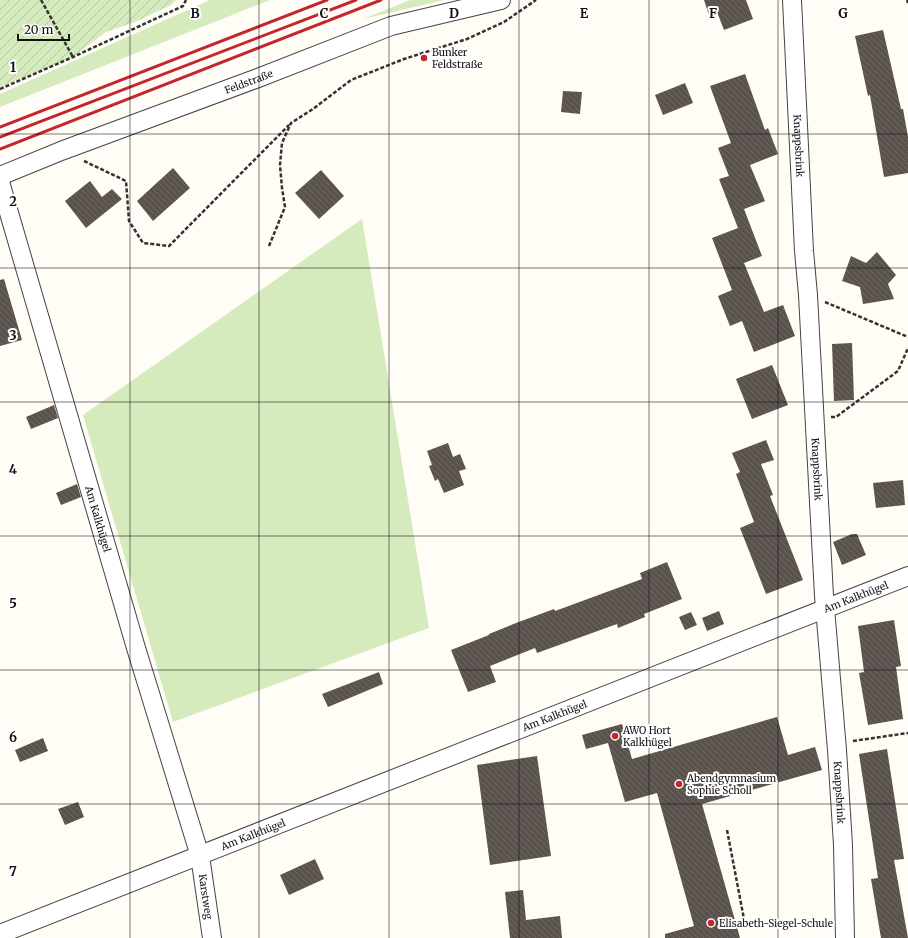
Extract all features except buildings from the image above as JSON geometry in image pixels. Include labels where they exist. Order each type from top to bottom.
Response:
[{"type":"street","name":"Feldstraße","points":[[0,176],[61,151],[258,78],[391,26],[501,0]]},
{"type":"street","name":"Knappsbrink","points":[[792,0],[804,251],[808,295],[825,609],[837,744],[843,845],[845,938]]},
{"type":"street","name":"Am Kalkhügel","points":[[0,182],[136,648],[200,856]]},
{"type":"street","name":"Am Kalkhügel","points":[[0,934],[908,576]]},
{"type":"street","name":"Karstweg","points":[[200,856],[212,938]]},
{"type":"path","points":[[41,0],[73,58]]},
{"type":"path","points":[[0,89],[73,58],[182,6],[186,0]]},
{"type":"path","points":[[61,151],[105,170],[126,182],[129,221],[143,243],[169,246],[291,123],[313,109],[351,80],[404,58],[466,39],[504,22],[536,0]]},
{"type":"path","points":[[269,246],[284,207],[280,165],[282,142],[291,123]]},
{"type":"path","points":[[808,295],[908,337]]},
{"type":"path","points":[[814,419],[836,417],[898,371],[908,348]]},
{"type":"path","points":[[837,744],[908,733]]},
{"type":"path","points":[[727,830],[744,919]]},
{"type":"green space","points":[[0,0],[176,0],[171,5],[135,22],[106,32],[73,57],[0,87]]},
{"type":"green space","points":[[210,0],[270,0],[0,107],[0,94]]},
{"type":"green space","points":[[410,0],[444,0],[363,19]]},
{"type":"green space","points":[[362,219],[429,628],[173,722],[83,415]]},
{"type":"railway","points":[[0,127],[327,0]]},
{"type":"railway","points":[[0,137],[356,0]]},
{"type":"railway","points":[[0,149],[381,0]]},
{"type":"place","name":"Bunker Feldstraße","points":[[424,58]]},
{"type":"place","name":"AWO Hort Kalkhügel","points":[[615,736]]},
{"type":"place","name":"Abendgymnasium Sophie Scholl","points":[[679,784]]},
{"type":"place","name":"Elisabeth-Siegel-Schule","points":[[711,923]]}]
